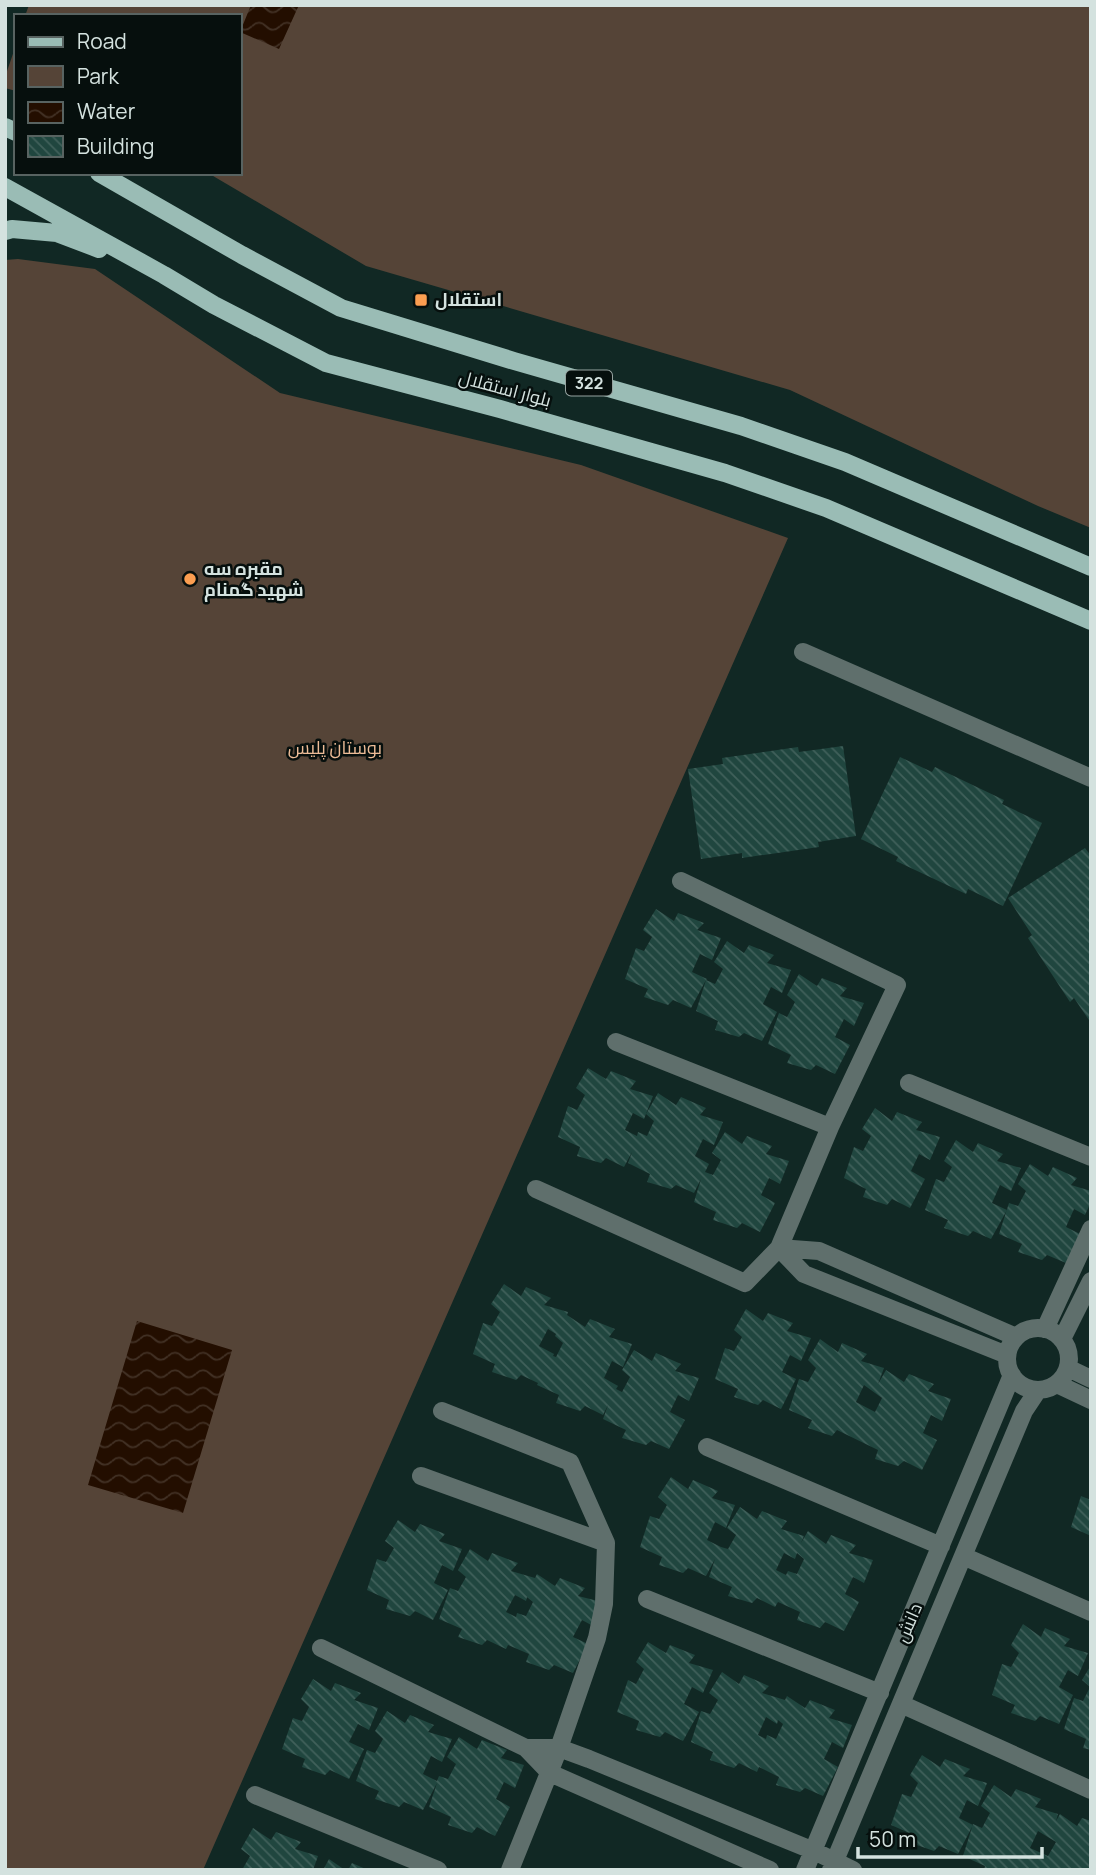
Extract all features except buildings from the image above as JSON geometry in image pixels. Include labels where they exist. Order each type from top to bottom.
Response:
[{"type":"main road","name":"بلوار استقلال","points":[[102,175],[341,309],[779,439],[845,462],[1091,567]]},
{"type":"main road","name":"بلوار استقلال","points":[[5,187],[214,305],[326,363],[500,409],[749,481],[826,508],[1091,621]]},
{"type":"main road","points":[[5,231],[12,229],[57,233],[164,275]]},
{"type":"lane","points":[[803,652],[1091,778]]},
{"type":"lane","points":[[536,1189],[745,1283],[779,1248],[830,1127],[897,985],[681,881]]},
{"type":"lane","points":[[616,1042],[830,1127]]},
{"type":"lane","points":[[909,1083],[1091,1157]]},
{"type":"lane","points":[[1045,1329],[1091,1229]]},
{"type":"lane","points":[[779,1248],[819,1251],[1016,1337]]},
{"type":"lane","points":[[779,1248],[804,1274],[1007,1355]]},
{"type":"lane","points":[[1062,1339],[1091,1281]]},
{"type":"lane","points":[[1035,1328],[1045,1329],[1062,1339],[1069,1357],[1068,1368],[1056,1384],[1048,1388],[1028,1388],[1012,1375],[1007,1355],[1016,1337],[1035,1328]]},
{"type":"lane","points":[[1068,1368],[1091,1379]]},
{"type":"lane","name":"دانش","points":[[805,1870],[1012,1375]]},
{"type":"lane","points":[[1056,1384],[1091,1400]]},
{"type":"lane","name":"دانش","points":[[833,1866],[1024,1411],[1038,1390]]},
{"type":"lane","points":[[442,1411],[570,1462],[606,1542],[604,1604],[597,1638],[550,1773],[510,1870]]},
{"type":"lane","points":[[707,1447],[941,1546]]},
{"type":"lane","points":[[421,1476],[606,1542]]},
{"type":"lane","points":[[963,1556],[1091,1612]]},
{"type":"lane","points":[[648,1599],[880,1693]]},
{"type":"lane","points":[[321,1648],[526,1748],[550,1773],[770,1870]]},
{"type":"lane","points":[[901,1704],[1091,1790]]},
{"type":"lane","points":[[526,1748],[559,1748],[589,1759],[814,1851],[833,1866],[853,1870]]},
{"type":"lane","points":[[255,1795],[438,1870]]},
{"type":"green space","points":[[29,5],[1091,5],[1091,528],[790,390],[366,266],[211,175],[242,175],[242,14],[26,14]]},
{"type":"green space","points":[[14,51],[14,90],[5,88],[5,77]]},
{"type":"green space","name":"بوستان پلیس","points":[[18,259],[95,269],[280,393],[581,465],[788,538],[203,1870],[5,1870],[5,260]]},
{"type":"water","points":[[251,5],[299,5],[279,49],[242,33]]},
{"type":"water","points":[[137,1321],[232,1350],[183,1513],[88,1485]]},
{"type":"place","name":"استقلال","points":[[421,300]]},
{"type":"place","name":"مقبره سه شهید گمنام","points":[[190,579]]}]
